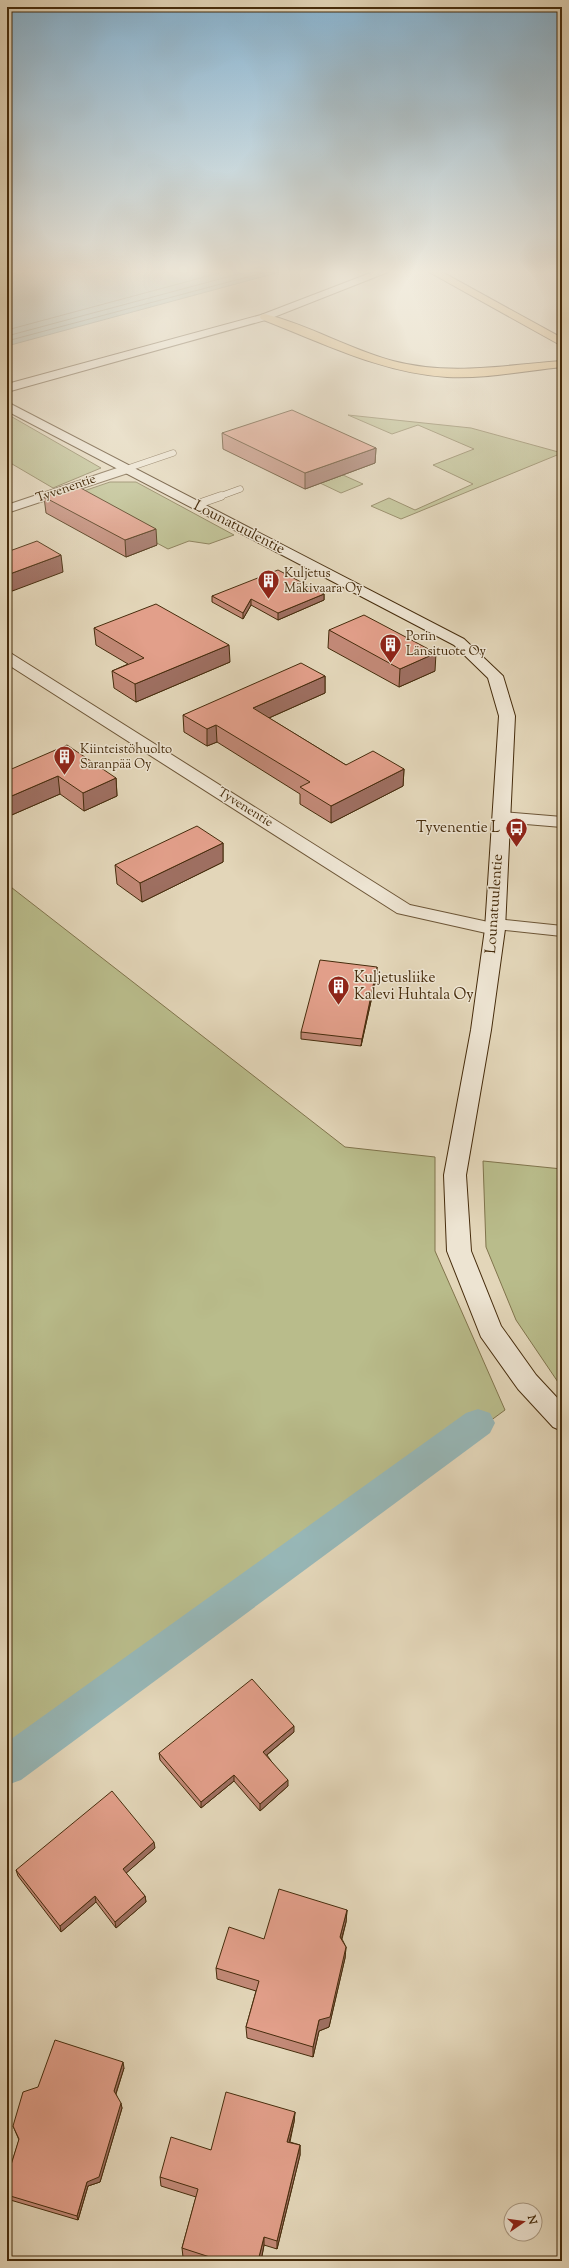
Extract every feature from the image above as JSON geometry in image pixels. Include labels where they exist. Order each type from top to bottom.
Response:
[{"type":"street","points":[[7,388],[44,378]]},
{"type":"street","name":"Lounatuulentie","points":[[7,406],[459,642],[495,676],[507,716],[495,927],[481,1030],[455,1175],[459,1251],[490,1330],[527,1382],[562,1420]]},
{"type":"street","name":"Tyvenentie","points":[[7,509],[126,469]]},
{"type":"street","name":"Tyvenentie","points":[[7,656],[404,909],[495,927]]},
{"type":"lane","points":[[126,469],[173,453]]},
{"type":"lane","points":[[195,505],[240,489]]},
{"type":"lane","points":[[501,817],[562,822]]},
{"type":"lane","points":[[495,927],[562,931]]},
{"type":"green space","points":[[7,414],[101,468],[53,488],[7,461]]},
{"type":"green space","points":[[348,415],[471,428],[562,453],[401,519],[371,506],[389,498],[415,510],[473,484],[433,465],[474,449],[418,425],[392,434]]},
{"type":"green space","points":[[343,475],[363,484],[341,493],[320,483]]},
{"type":"green space","points":[[110,482],[136,482],[234,535],[209,544],[189,541],[168,549],[69,496]]},
{"type":"green space","points":[[7,884],[345,1147],[435,1157],[435,1251],[505,1410],[7,1775]]},
{"type":"green space","points":[[483,1161],[562,1169],[562,1388],[516,1320],[486,1247]]},
{"type":"building","points":[[292,410],[376,448],[305,473],[222,433]]},
{"type":"building","points":[[77,486],[156,529],[125,540],[44,497]]},
{"type":"building","points":[[37,541],[61,555],[7,575],[7,552]]},
{"type":"building","name":"Kuljetus Mäkivaara Oy","points":[[278,570],[324,594],[278,613],[251,599],[243,613],[212,596]]},
{"type":"building","points":[[156,604],[229,645],[135,684],[112,671],[144,658],[94,628]]},
{"type":"building","points":[[364,615],[436,653],[400,669],[329,630]]},
{"type":"building","points":[[301,663],[325,676],[253,708],[346,765],[373,751],[404,769],[331,806],[300,787],[310,782],[216,725],[207,729],[183,715]]},
{"type":"building","points":[[67,745],[116,778],[83,793],[58,776],[7,798],[7,771]]},
{"type":"building","points":[[197,826],[223,843],[140,883],[115,865]]},
{"type":"building","name":"Kuljetusliike Kalevi Huhtala Oy","points":[[320,960],[377,967],[362,1039],[301,1032]]},
{"type":"building","points":[[252,1679],[294,1726],[263,1752],[288,1780],[260,1804],[234,1775],[201,1802],[159,1753]]},
{"type":"building","points":[[112,1791],[154,1842],[123,1869],[145,1896],[115,1922],[95,1896],[60,1926],[16,1870]]},
{"type":"building","points":[[279,1889],[347,1910],[340,1937],[346,1947],[330,2017],[319,2020],[313,2047],[246,2027],[259,1981],[216,1968],[229,1927],[264,1939]]},
{"type":"building","points":[[55,2040],[123,2062],[114,2091],[121,2103],[99,2177],[87,2182],[77,2216],[7,2195],[7,2178],[19,2139],[13,2126],[23,2092],[38,2087]]},
{"type":"building","points":[[226,2092],[295,2112],[287,2142],[300,2145],[277,2241],[264,2237],[258,2261],[222,2261],[182,2248],[198,2189],[160,2177],[171,2137],[211,2150]]},
{"type":"waterway","points":[[7,1766],[478,1423]]},
{"type":"place","name":"Kuljetus Mäkivaara Oy","points":[[268,600]]},
{"type":"place","name":"Porin Länsituote Oy","points":[[390,664]]},
{"type":"place","name":"Kiinteistöhuolto Saranpää Oy","points":[[64,776]]},
{"type":"place","name":"Tyvenentie L","points":[[516,848]]},
{"type":"place","name":"Kuljetusliike Kalevi Huhtala Oy","points":[[339,1006]]}]
